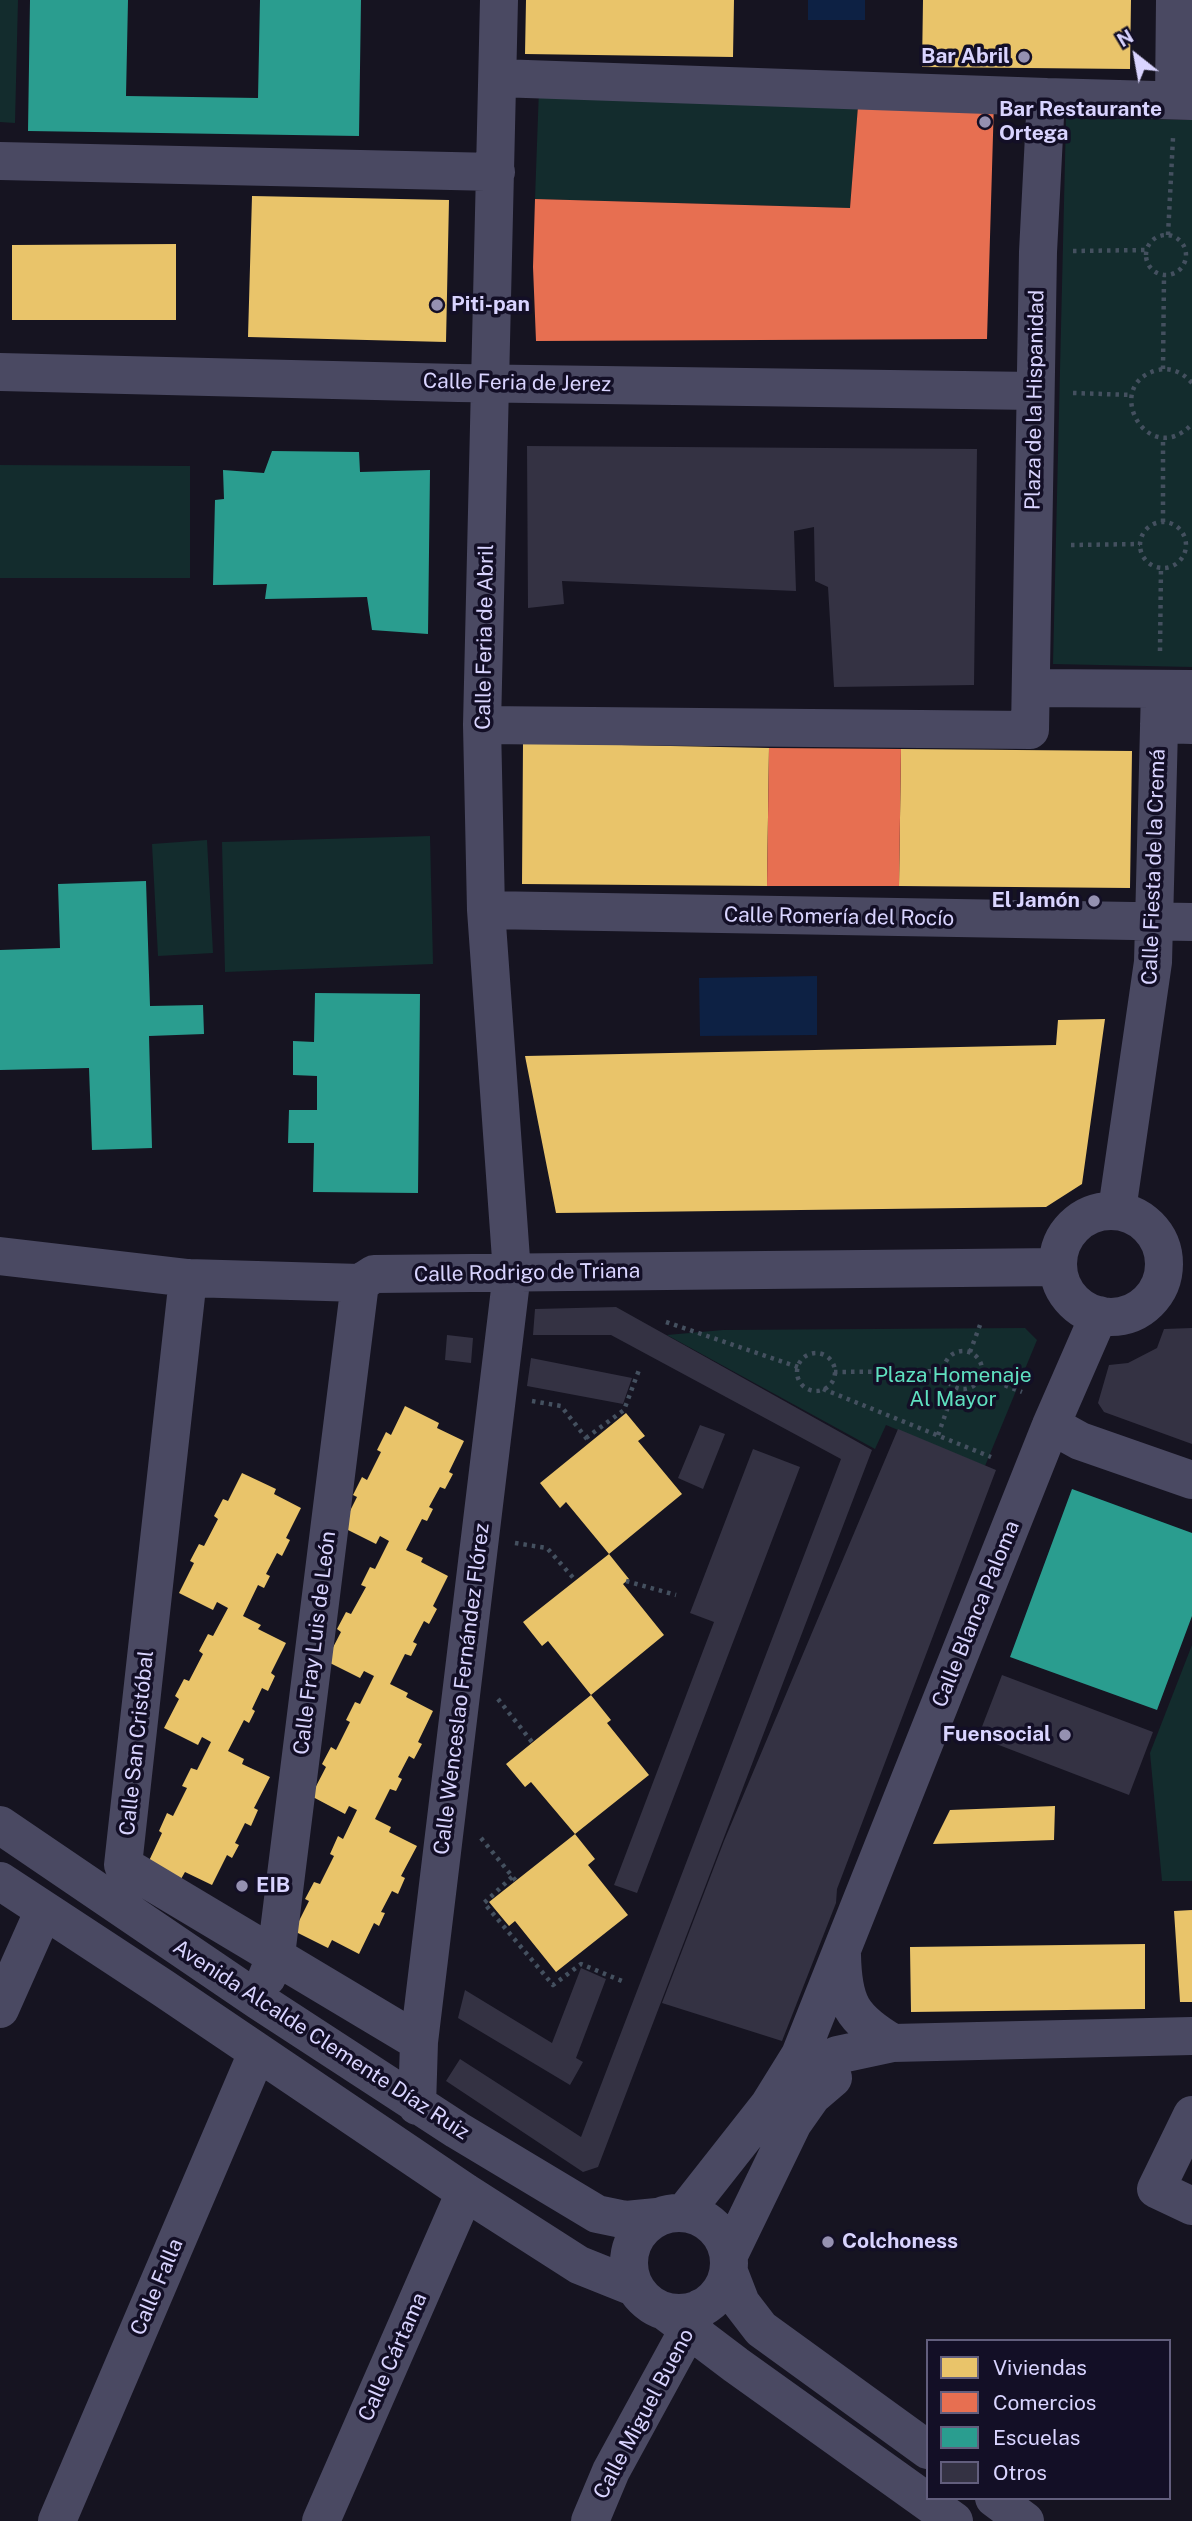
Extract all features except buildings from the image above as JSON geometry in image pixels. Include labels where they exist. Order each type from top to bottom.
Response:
[{"type":"street","name":"Calle Feria de Abril","points":[[499,0],[482,725],[486,910],[512,1273]]},
{"type":"street","points":[[498,78],[1183,100],[1175,0]]},
{"type":"street","name":"Plaza de la Hispanidad","points":[[482,725],[1030,730],[1038,252],[1046,97]]},
{"type":"street","points":[[0,161],[496,173]]},
{"type":"street","name":"Calle Feria de Jerez","points":[[0,372],[1035,391]]},
{"type":"street","points":[[1032,688],[1176,707]]},
{"type":"street","name":"Calle Fiesta de la Cremá","points":[[1117,1210],[1153,962],[1173,922],[1176,707]]},
{"type":"street","name":"Calle Romería del Rocío","points":[[486,910],[1173,922]]},
{"type":"street","points":[[1117,1210],[1135,1216],[1147,1224],[1178,1266],[1161,1282],[1143,1307],[1114,1317],[1083,1309],[1070,1298],[1061,1283],[1058,1267],[1059,1251],[1065,1236],[1076,1224],[1089,1215],[1117,1210]]},
{"type":"street","name":"Calle Rodrigo de Triana","points":[[0,1256],[188,1278],[360,1283],[374,1274],[1058,1267]]},
{"type":"street","name":"Calle Wenceslao Fernández Flórez","points":[[417,2106],[419,2042],[512,1273]]},
{"type":"street","name":"Calle San Cristóbal","points":[[188,1278],[123,1865],[419,2042]]},
{"type":"street","name":"Calle Fray Luis de León","points":[[259,2001],[276,1955],[360,1283]]},
{"type":"street","name":"Calle Blanca Paloma","points":[[769,2105],[800,2055],[1051,1425],[1099,1315]]},
{"type":"street","points":[[1051,1425],[1080,1441],[1192,1480]]},
{"type":"street","name":"Avenida Alcalde Clemente Díaz Ruiz","points":[[0,1825],[417,2106],[597,2214],[626,2220],[670,2215]]},
{"type":"street","name":"Avenida Alcalde Clemente Díaz Ruiz","points":[[0,1881],[465,2192],[579,2265],[634,2287]]},
{"type":"street","points":[[0,2009],[44,1910]]},
{"type":"street","points":[[842,1954],[845,1995],[855,2013],[869,2029],[893,2043]]},
{"type":"street","points":[[926,2500],[685,2316],[645,2300],[634,2287],[629,2256],[634,2241],[643,2227],[670,2215],[769,2105],[811,2071],[837,2055],[893,2043],[1192,2036]]},
{"type":"street","points":[[685,2316],[714,2299],[723,2286],[729,2264],[793,2123],[812,2096],[852,2065],[893,2043]]},
{"type":"street","name":"Calle Falla","points":[[57,2521],[257,2053]]},
{"type":"street","points":[[1192,2115],[1156,2189],[1192,2206]]},
{"type":"street","name":"Calle Cártama","points":[[321,2521],[465,2192]]},
{"type":"street","points":[[670,2215],[700,2217],[713,2226],[723,2239],[741,2303],[761,2329],[926,2449]]},
{"type":"street","name":"Calle Miguel Bueno","points":[[590,2521],[611,2470],[685,2316]]},
{"type":"street","points":[[926,2500],[954,2521]]},
{"type":"street","points":[[996,2500],[1025,2521]]},
{"type":"path","points":[[1168,235],[1183,100]]},
{"type":"path","points":[[1168,235],[1181,241],[1185,248],[1185,263],[1173,274],[1164,275],[1149,267],[1146,250],[1154,238],[1168,235]]},
{"type":"path","points":[[1185,248],[1192,248]]},
{"type":"path","points":[[1038,252],[1146,250]]},
{"type":"path","points":[[1163,369],[1164,275]]},
{"type":"path","points":[[1192,383],[1175,370],[1163,369],[1149,373],[1139,382],[1132,395],[1131,409],[1136,422],[1146,432],[1163,437],[1184,432],[1192,424]]},
{"type":"path","points":[[1035,391],[1132,395]]},
{"type":"path","points":[[1163,437],[1163,522]]},
{"type":"path","points":[[1163,522],[1176,526],[1189,547],[1180,561],[1161,567],[1147,562],[1140,544],[1148,527],[1163,522]]},
{"type":"path","points":[[1032,545],[1140,544]]},
{"type":"path","points":[[1161,567],[1176,707]]},
{"type":"path","points":[[666,1322],[797,1367]]},
{"type":"path","points":[[970,1352],[980,1325]]},
{"type":"path","points":[[957,1352],[970,1352],[980,1361],[981,1376],[971,1388],[955,1387],[949,1382],[945,1365],[957,1352]]},
{"type":"path","points":[[823,1389],[833,1380],[832,1362],[828,1357],[816,1353],[804,1357],[797,1367],[798,1378],[801,1384],[811,1390],[823,1389],[991,1457]]},
{"type":"path","points":[[524,1399],[561,1406],[588,1441],[624,1410],[639,1370]]},
{"type":"path","points":[[834,1372],[945,1371]]},
{"type":"path","points":[[981,1376],[1021,1392]]},
{"type":"path","points":[[938,1436],[955,1387]]},
{"type":"path","points":[[508,1542],[547,1548],[576,1581]]},
{"type":"path","points":[[626,1581],[676,1595]]},
{"type":"path","points":[[491,1690],[532,1742]]},
{"type":"path","points":[[474,1829],[514,1879],[484,1903],[553,1985],[581,1964],[622,1981]]},
{"type":"green space","points":[[0,0],[18,0],[15,123],[0,122]]},
{"type":"green space","points":[[540,61],[858,107],[850,208],[535,199]]},
{"type":"green space","points":[[1066,118],[1192,120],[1192,667],[1053,664]]},
{"type":"green space","points":[[0,465],[190,466],[190,578],[0,578]]},
{"type":"green space","points":[[430,836],[433,964],[225,972],[222,842]]},
{"type":"green space","points":[[207,840],[213,953],[158,956],[152,844]]},
{"type":"green space","name":"Plaza Homenaje Al Mayor","points":[[1025,1328],[1037,1340],[985,1466],[886,1425],[875,1449],[667,1335],[723,1330]]},
{"type":"green space","points":[[1192,1645],[1192,1881],[1162,1881],[1150,1753]]},
{"type":"water","points":[[808,0],[865,0],[865,20],[808,20]]},
{"type":"water","points":[[817,976],[817,1035],[700,1036],[699,978]]},
{"type":"place","name":"Bar Abril","points":[[1024,57]]},
{"type":"place","name":"Bar Restaurante Ortega","points":[[985,122]]},
{"type":"place","name":"Piti-pan","points":[[437,305]]},
{"type":"place","name":"El Jamón","points":[[1094,901]]},
{"type":"place","name":"Fuensocial","points":[[1065,1735]]},
{"type":"place","name":"EIB","points":[[242,1886]]},
{"type":"place","name":"Colchoness","points":[[828,2242]]}]
